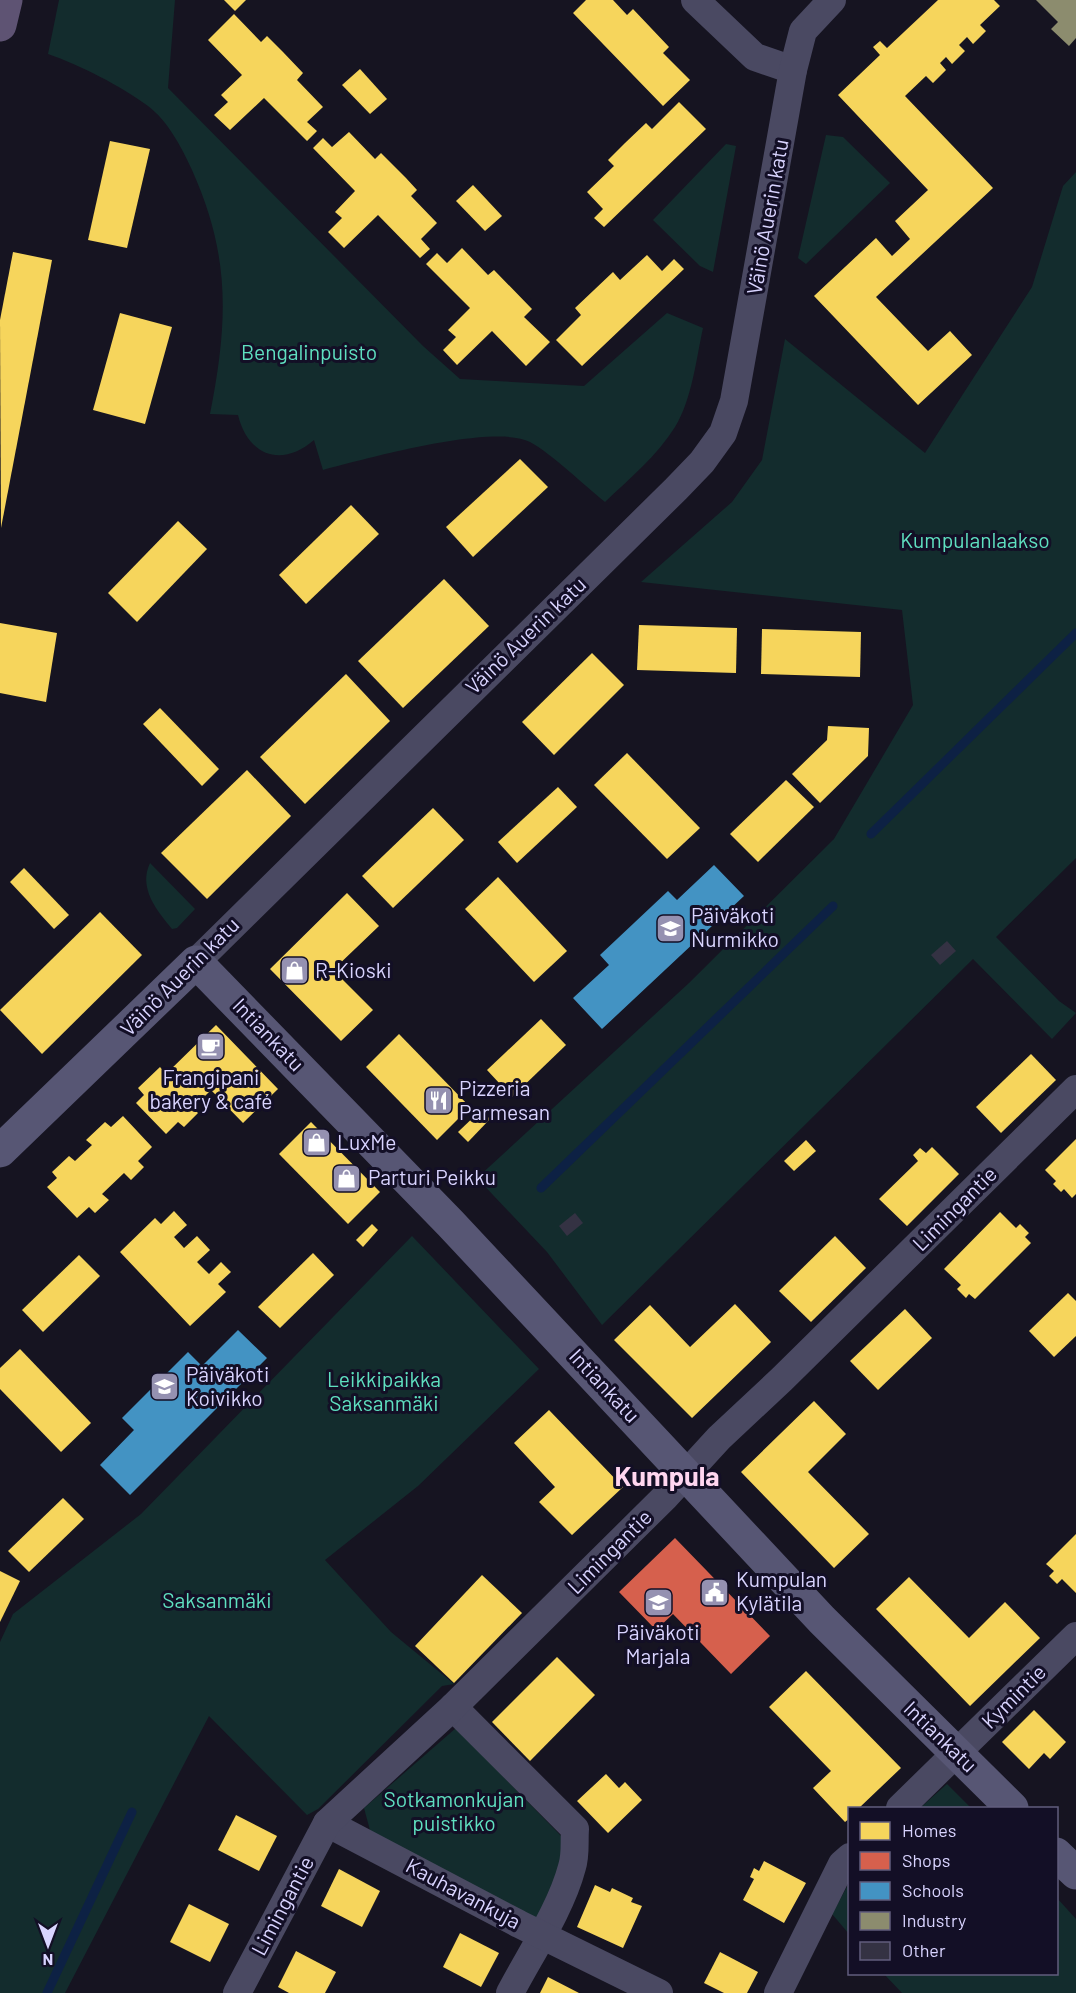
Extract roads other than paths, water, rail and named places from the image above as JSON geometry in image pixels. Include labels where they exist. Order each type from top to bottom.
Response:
[{"type":"main road","points":[[0,25],[6,0]]},
{"type":"street","points":[[694,0],[755,57],[793,70]]},
{"type":"street","name":"Väinö Auerin katu","points":[[0,1151],[196,962],[644,521],[702,462],[723,433],[742,367],[793,70],[803,31],[832,0]]},
{"type":"street","name":"Intiankatu","points":[[196,962],[450,1223],[822,1620],[1010,1807]]},
{"type":"street","name":"Limingantie","points":[[237,1993],[327,1823],[453,1707],[685,1475],[719,1438],[782,1379],[1076,1089]]},
{"type":"street","name":"Kymintie","points":[[902,1807],[1076,1636]]},
{"type":"street","points":[[453,1707],[575,1829],[573,1865],[556,1912],[540,1935],[659,1993]]},
{"type":"street","name":"Kauhavankuja","points":[[327,1823],[540,1935],[510,1993]]},
{"type":"street","points":[[1058,1856],[1076,1873]]},
{"type":"street","points":[[778,1993],[842,1864],[848,1858]]},
{"type":"waterway","points":[[871,834],[1076,633]]},
{"type":"waterway","points":[[541,1188],[833,906]]},
{"type":"waterway","points":[[47,1993],[132,1812]]},
{"type":"place","name":"Päiväkoti Nurmikko","points":[[670,928]]},
{"type":"place","name":"R-Kioski","points":[[294,971]]},
{"type":"place","name":"Frangipani bakery & café","points":[[211,1047]]},
{"type":"place","name":"Pizzeria Parmesan","points":[[438,1101]]},
{"type":"place","name":"LuxMe","points":[[316,1143]]},
{"type":"place","name":"Parturi Peikku","points":[[347,1178]]},
{"type":"place","name":"Päiväkoti Koivikko","points":[[165,1387]]},
{"type":"place","name":"Kumpulan Kylätila","points":[[715,1592]]},
{"type":"place","name":"Päiväkoti Marjala","points":[[658,1602]]},
{"type":"district","name":"Kumpula","points":[[667,1477]]},
{"type":"park label","name":"Bengalinpuisto","points":[[309,353]]},
{"type":"park label","name":"Kumpulanlaakso","points":[[975,541]]},
{"type":"park label","name":"Leikkipaikka Saksanmäki","points":[[384,1392]]},
{"type":"park label","name":"Saksanmäki","points":[[217,1601]]},
{"type":"park label","name":"Sotkamonkujan puistikko","points":[[454,1812]]}]
